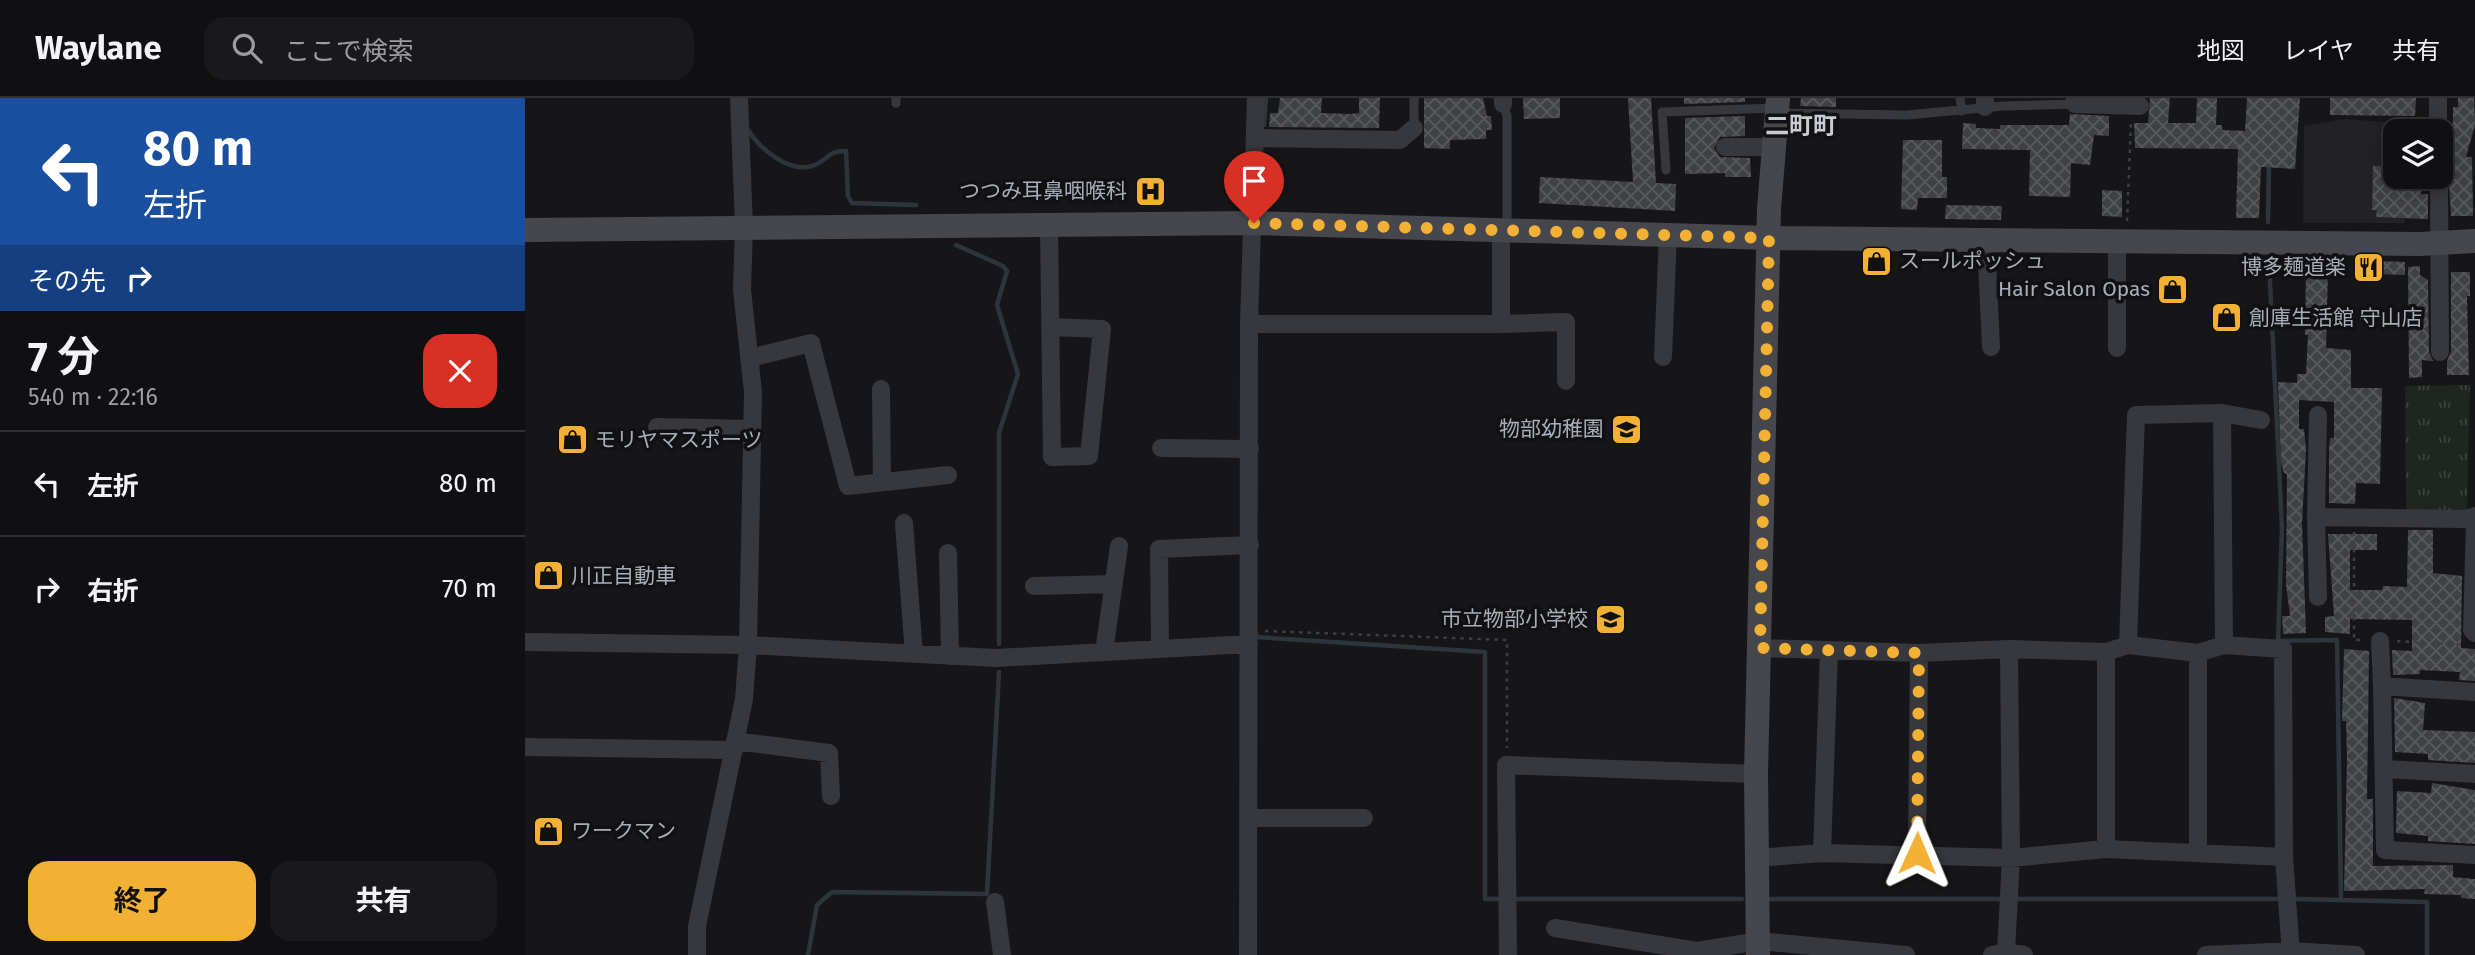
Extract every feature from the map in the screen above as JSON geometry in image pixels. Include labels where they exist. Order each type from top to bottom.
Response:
[{"type":"street","points":[[697,955],[697,926],[744,699],[748,645],[754,392],[742,290],[744,227],[739,98]]},
{"type":"street","points":[[1248,955],[1248,818],[1255,637],[1250,545],[1250,449],[1255,324],[1256,98]]},
{"type":"street","points":[[2438,98],[2438,119]]},
{"type":"street","points":[[2075,101],[2136,106]]},
{"type":"street","points":[[1758,948],[1756,774],[1769,238],[1777,106]]},
{"type":"street","points":[[1256,138],[1401,140],[1414,128]]},
{"type":"street","points":[[1725,147],[1774,147]]},
{"type":"street","points":[[2438,189],[2439,352]]},
{"type":"street","points":[[525,230],[1254,223],[1769,238],[1986,240],[2122,232],[2475,242]]},
{"type":"street","points":[[1049,224],[1050,327],[1052,457],[1089,456],[1102,329],[1050,327]]},
{"type":"street","points":[[1501,324],[1501,241],[1507,229]]},
{"type":"street","points":[[2117,348],[2122,232]]},
{"type":"street","points":[[1663,357],[1668,234]]},
{"type":"street","points":[[1986,240],[1991,347]]},
{"type":"street","points":[[1255,324],[1566,322],[1566,381]]},
{"type":"street","points":[[750,358],[811,343],[848,486],[948,475]]},
{"type":"street","points":[[881,389],[882,482]]},
{"type":"street","points":[[2128,645],[2136,415],[2222,413],[2261,419]]},
{"type":"street","points":[[2222,413],[2224,645]]},
{"type":"street","points":[[2318,415],[2316,517],[2319,597]]},
{"type":"street","points":[[657,427],[752,429]]},
{"type":"street","points":[[1161,448],[1250,449]]},
{"type":"street","points":[[2316,517],[2465,519],[2475,516]]},
{"type":"street","points":[[904,523],[914,653]]},
{"type":"street","points":[[2470,639],[2475,523]]},
{"type":"street","points":[[1160,649],[1159,549],[1250,545]]},
{"type":"street","points":[[1104,652],[1119,546]]},
{"type":"street","points":[[948,553],[950,656]]},
{"type":"street","points":[[1034,586],[1114,584]]},
{"type":"street","points":[[525,642],[748,645],[996,658],[1160,649],[1255,637]]},
{"type":"street","points":[[2380,640],[2385,850],[2475,855]]},
{"type":"street","points":[[1760,648],[1919,653],[2009,649],[2106,652],[2128,645],[2198,653],[2224,645],[2283,649],[2284,857],[2291,953]]},
{"type":"street","points":[[2007,954],[2011,858],[2009,649]]},
{"type":"street","points":[[1822,853],[1829,650]]},
{"type":"street","points":[[2106,652],[2106,849]]},
{"type":"street","points":[[1917,853],[1919,653]]},
{"type":"street","points":[[2198,653],[2198,851]]},
{"type":"street","points":[[2382,686],[2475,692]]},
{"type":"street","points":[[525,747],[735,745],[829,753],[831,796]]},
{"type":"street","points":[[1508,955],[1506,765],[1756,774]]},
{"type":"street","points":[[2385,769],[2475,775]]},
{"type":"street","points":[[1248,818],[1364,818]]},
{"type":"street","points":[[1756,858],[1822,853],[1917,853],[2011,858],[2106,849],[2198,851],[2284,857]]},
{"type":"street","points":[[995,902],[1002,955]]},
{"type":"street","points":[[1555,928],[1617,948],[1697,953],[1758,948],[1906,955]]},
{"type":"street","points":[[2206,955],[2356,955]]},
{"type":"lane","points":[[1414,98],[1414,128]]},
{"type":"lane","points":[[1960,98],[1962,111]]},
{"type":"lane","points":[[1503,101],[1507,116],[1507,229]]},
{"type":"lane","points":[[1666,170],[1662,113],[1777,106],[1907,115],[1962,111],[1985,103],[2075,101]]},
{"type":"path","points":[[2122,232],[2136,106]]},
{"type":"path","points":[[2354,517],[2354,640],[2470,639]]},
{"type":"path","points":[[1255,637],[1507,640],[1506,765]]},
{"type":"shaded area","points":[[2346,119],[2383,122],[2383,189],[2406,189],[2405,223],[2303,223],[2304,126]]},
{"type":"green space","points":[[2470,385],[2467,510],[2410,510],[2406,507],[2405,386]]},
{"type":"building","points":[[1280,98],[1322,98],[1321,113],[1350,114],[1359,113],[1359,98],[1380,98],[1379,128],[1269,127],[1270,113],[1278,113]]},
{"type":"building","points":[[1424,98],[1483,98],[1487,116],[1491,116],[1492,130],[1486,130],[1486,139],[1450,140],[1450,149],[1424,148]]},
{"type":"building","points":[[1523,98],[1560,98],[1560,118],[1524,119]]},
{"type":"building","points":[[1628,98],[1651,98],[1656,183],[1676,184],[1675,211],[1539,203],[1540,177],[1633,182]]},
{"type":"building","points":[[1684,98],[1745,98],[1745,102],[1684,104]]},
{"type":"building","points":[[1801,98],[1836,98],[1836,107],[1800,106]]},
{"type":"building","points":[[2150,98],[2170,98],[2168,123],[2196,123],[2197,98],[2217,98],[2216,125],[2222,125],[2222,130],[2245,131],[2247,98],[2300,98],[2295,169],[2261,167],[2259,218],[2236,218],[2238,149],[2135,148],[2134,123],[2148,123]]},
{"type":"building","points":[[2330,98],[2416,98],[2415,116],[2330,115]]},
{"type":"building","points":[[2458,98],[2474,98],[2475,125],[2466,157],[2472,157],[2473,216],[2451,216],[2449,189],[2453,189],[2453,107],[2458,107]]},
{"type":"building","points":[[2070,114],[2109,116],[2109,136],[2094,135],[2090,165],[2071,163],[2070,197],[2029,196],[2030,150],[1962,149],[1963,123],[1976,124],[1976,128],[2000,129],[2000,125],[2069,125]]},
{"type":"building","points":[[1745,116],[1745,136],[1720,137],[1714,148],[1720,157],[1750,158],[1751,177],[1725,177],[1725,173],[1685,174],[1685,118]]},
{"type":"building","points":[[1903,140],[1942,140],[1942,177],[1947,177],[1947,198],[1918,198],[1917,210],[1901,209]]},
{"type":"building","points":[[2373,166],[2383,166],[2383,189],[2421,189],[2421,194],[2428,194],[2428,219],[2376,217],[2377,210],[2372,210]]},
{"type":"building","points":[[2102,190],[2122,191],[2122,217],[2102,216]]},
{"type":"building","points":[[1946,205],[2002,206],[2001,220],[1945,219]]},
{"type":"building","points":[[2380,261],[2405,262],[2405,275],[2379,274]]},
{"type":"building","points":[[2420,266],[2420,275],[2428,280],[2429,352],[2433,361],[2422,360],[2422,377],[2409,378],[2408,267]]},
{"type":"building","points":[[2306,270],[2328,270],[2326,348],[2351,350],[2351,388],[2382,388],[2380,484],[2356,483],[2355,504],[2329,503],[2329,450],[2330,438],[2334,438],[2334,402],[2299,400],[2299,429],[2304,429],[2306,449],[2302,523],[2306,633],[2283,634],[2282,616],[2290,616],[2286,584],[2287,474],[2284,473],[2281,462],[2278,382],[2297,383],[2297,374],[2306,374]]},
{"type":"building","points":[[2451,272],[2470,272],[2470,296],[2467,296],[2469,375],[2447,375],[2447,361],[2451,352]]},
{"type":"building","points":[[2408,530],[2433,530],[2433,573],[2462,576],[2461,648],[2475,649],[2475,681],[2459,680],[2460,672],[2420,670],[2420,674],[2393,675],[2392,650],[2412,651],[2412,620],[2350,619],[2350,634],[2325,632],[2325,617],[2334,616],[2328,534],[2377,534],[2377,550],[2350,550],[2350,590],[2382,590],[2383,586],[2407,587]]},
{"type":"building","points":[[2344,649],[2369,651],[2367,799],[2373,799],[2373,866],[2453,865],[2453,877],[2475,879],[2475,899],[2461,898],[2461,895],[2424,894],[2425,889],[2344,891],[2347,759],[2346,721],[2342,721]]},
{"type":"building","points":[[2394,698],[2425,703],[2423,730],[2475,732],[2475,763],[2428,760],[2428,754],[2395,752]]},
{"type":"building","points":[[2432,783],[2475,790],[2475,844],[2428,841],[2428,836],[2396,833],[2397,791],[2431,793]]},
{"type":"waterway","points":[[1264,125],[1266,98]]},
{"type":"waterway","points":[[749,131],[768,152],[794,166],[812,166],[835,152],[846,151],[848,196],[852,203],[916,205]]},
{"type":"waterway","points":[[2268,222],[2269,162]]},
{"type":"waterway","points":[[956,245],[1003,266],[1007,271],[997,305],[1018,374],[999,433],[999,644]]},
{"type":"waterway","points":[[2269,262],[2282,528],[2278,641],[2337,640],[2341,898]]},
{"type":"waterway","points":[[1256,633],[1256,637],[1485,652],[1485,899],[1503,899]]},
{"type":"waterway","points":[[808,955],[817,905],[832,892],[987,894],[999,672]]},
{"type":"waterway","points":[[1512,899],[1742,899]]},
{"type":"waterway","points":[[1770,899],[2001,899]]},
{"type":"waterway","points":[[2015,899],[2277,899]]},
{"type":"waterway","points":[[2296,899],[2427,902],[2427,955]]},
{"type":"place","name":"つつみ耳鼻咽喉科","points":[[1150,191]]},
{"type":"place","name":"スールポッシュ","points":[[1876,261]]},
{"type":"place","name":"博多麺道楽","points":[[2369,267]]},
{"type":"place","name":"Hair Salon Opas","points":[[2173,289]]},
{"type":"place","name":"創庫生活館 守山店","points":[[2226,318]]},
{"type":"place","name":"物部幼稚園","points":[[1627,429]]},
{"type":"place","name":"モリヤマスポーツ","points":[[572,440]]},
{"type":"place","name":"川正自動車","points":[[548,576]]},
{"type":"place","name":"市立物部小学校","points":[[1611,619]]},
{"type":"place","name":"ワークマン","points":[[548,831]]},
{"type":"district","name":"二町町","points":[[1801,126]]},
{"type":"route","points":[[1254,223],[1769,238],[1760,648],[1919,653],[1917,853]]}]
